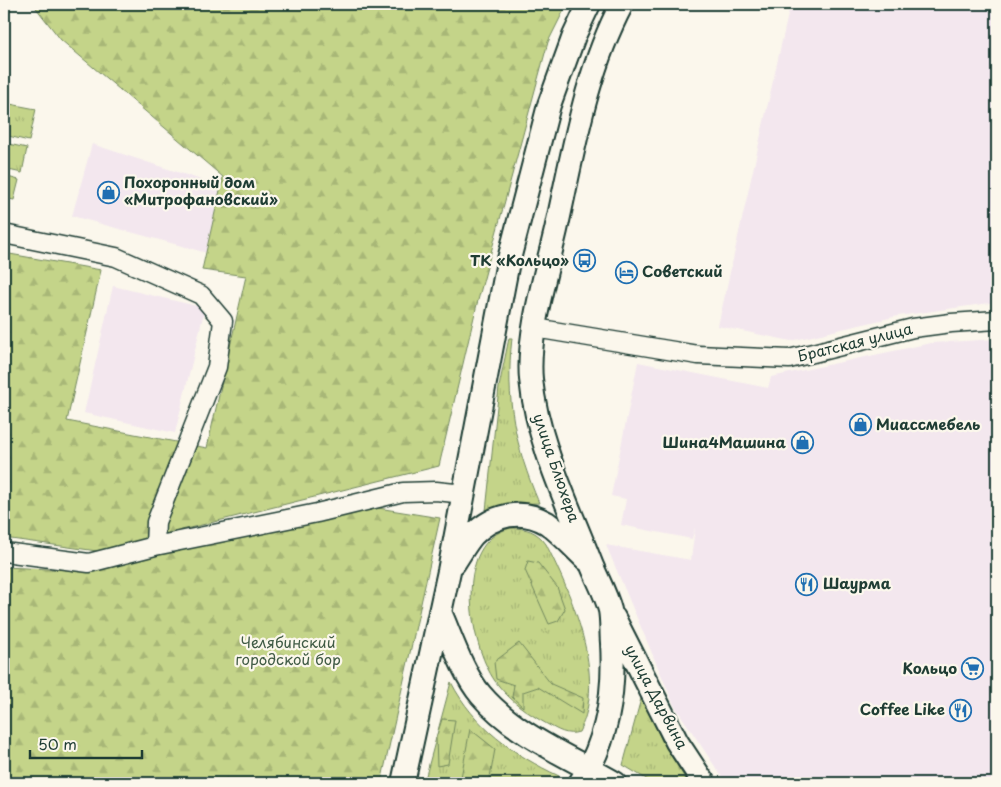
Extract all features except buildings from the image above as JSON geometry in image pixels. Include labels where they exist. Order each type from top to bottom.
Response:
[{"type":"main road","points":[[403,783],[449,571],[506,267],[549,104],[574,36],[589,4]]},
{"type":"main road","name":"улица Блюхера","points":[[585,776],[603,740],[612,701],[613,662],[610,610],[548,452],[534,403],[531,376],[535,328],[591,80],[613,22],[622,4]]},
{"type":"main road","points":[[449,571],[473,535],[496,518],[513,513],[528,515],[547,524],[591,564]]},
{"type":"main road","name":"улица Дарвина","points":[[610,610],[678,742],[704,783]]},
{"type":"main road","points":[[440,612],[464,665],[480,694],[517,727],[585,776],[615,783]]},
{"type":"street","points":[[4,234],[116,257],[201,295],[223,321],[217,367],[156,522],[155,546]]},
{"type":"street","name":"Братская улица","points":[[535,328],[698,355],[789,359],[913,328],[997,320]]},
{"type":"street","points":[[4,552],[89,563],[155,546],[317,513],[403,492],[436,491],[464,494]]},
{"type":"shaded area","points":[[795,4],[997,4],[997,302],[898,316],[791,341],[718,326],[789,10]]},
{"type":"shaded area","points":[[92,144],[226,188],[211,254],[72,216]]},
{"type":"shaded area","points":[[113,286],[205,308],[175,433],[84,413]]},
{"type":"shaded area","points":[[997,339],[997,783],[726,783],[674,705],[606,545],[691,560],[695,527],[692,539],[621,525],[626,499],[611,496],[638,362],[768,388],[771,377],[931,343]]},
{"type":"green space","points":[[33,4],[567,4],[548,42],[477,304],[439,466],[97,551],[4,538],[4,253],[101,270],[67,421],[207,448],[246,276],[202,270],[223,177],[61,40]]},
{"type":"green space","points":[[10,104],[36,109],[29,141],[4,135]]},
{"type":"green space","points":[[4,143],[27,148],[22,173],[4,169]]},
{"type":"green space","points":[[4,176],[19,180],[14,200],[4,198]]},
{"type":"green space","points":[[509,338],[512,338],[510,382],[514,422],[524,462],[539,503],[513,504],[486,511],[499,387]]},
{"type":"green space","name":"Челябинский городской бор","points":[[378,508],[440,518],[381,783],[4,783],[4,567],[92,571],[326,514]]},
{"type":"green space","points":[[511,528],[531,531],[546,544],[575,611],[583,636],[590,686],[587,710],[579,732],[567,733],[559,730],[532,715],[512,700],[495,681],[478,643],[473,620],[471,596],[473,572],[480,552],[492,537]]},
{"type":"green space","points":[[528,561],[538,563],[557,587],[565,609],[558,621],[549,624],[525,570]]},
{"type":"green space","points":[[519,643],[551,684],[583,698],[582,714],[538,687],[523,692],[523,707],[512,697],[514,685],[496,679],[494,662]]},
{"type":"green space","points":[[451,682],[460,698],[483,726],[526,759],[559,776],[553,783],[424,783]]},
{"type":"green space","points":[[642,695],[662,741],[688,783],[653,783],[623,765]]},
{"type":"green space","points":[[442,719],[455,720],[448,764],[437,766],[436,738]]},
{"type":"green space","points":[[470,729],[495,749],[489,783],[460,783]]},
{"type":"place","name":"Похоронный дом «Митрофановский»","points":[[108,192]]},
{"type":"place","name":"ТК «Кольцо»","points":[[585,261]]},
{"type":"place","name":"Советский","points":[[626,272]]},
{"type":"place","name":"Миассмебель","points":[[860,425]]},
{"type":"place","name":"Шина4Машина","points":[[802,443]]},
{"type":"place","name":"Шаурма","points":[[807,584]]},
{"type":"place","name":"Кольцо","points":[[973,669]]},
{"type":"place","name":"Coffee Like","points":[[961,710]]}]
